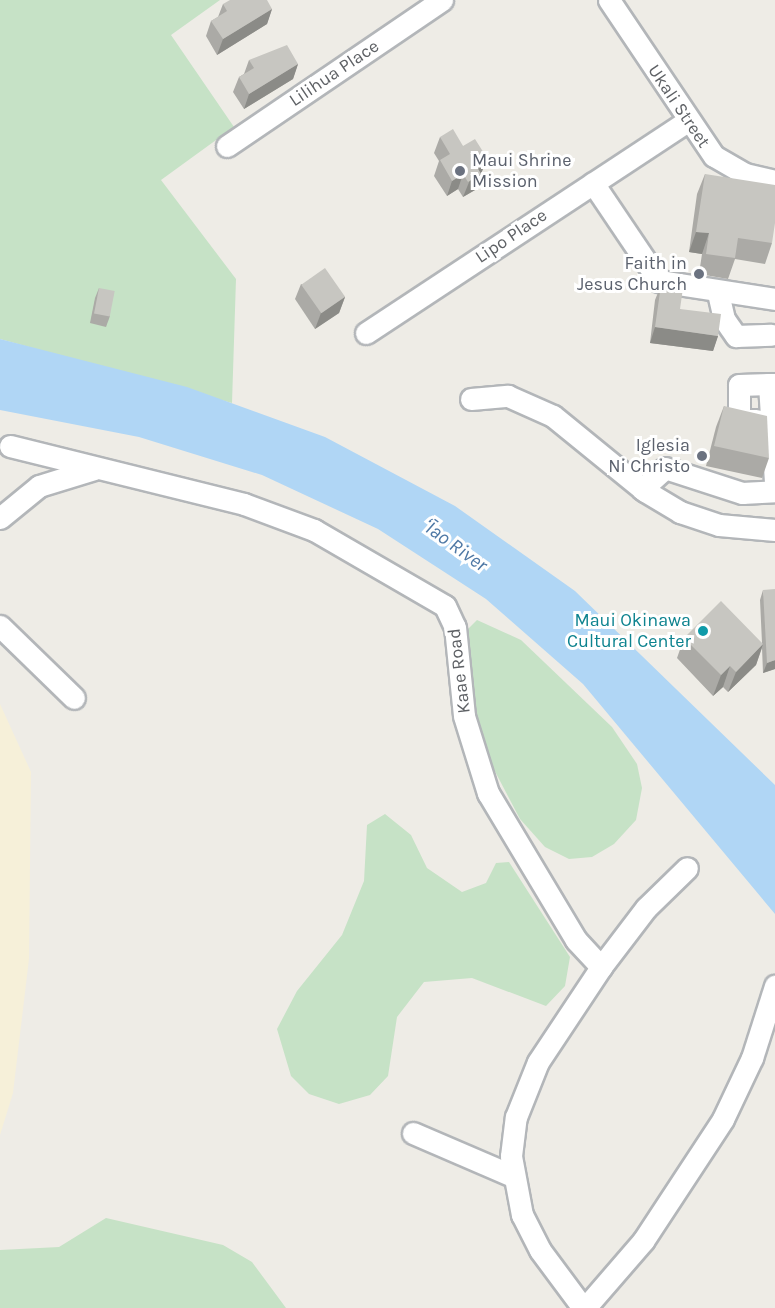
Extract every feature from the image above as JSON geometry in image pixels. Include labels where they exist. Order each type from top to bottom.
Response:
[{"type":"street","name":"Lilihua Place","points":[[226,146],[442,0]]},
{"type":"street","name":"Ukali Street","points":[[609,0],[687,121],[729,168],[775,181]]},
{"type":"street","name":"Lipo Place","points":[[366,333],[687,121]]},
{"type":"street","points":[[593,183],[659,281],[718,293],[775,299]]},
{"type":"street","points":[[718,293],[724,320],[736,336],[771,335]]},
{"type":"street","points":[[771,420],[740,420],[739,385],[772,384],[771,420],[775,481]]},
{"type":"street","points":[[471,399],[508,396],[546,412],[642,489],[699,520],[775,530]]},
{"type":"street","name":"Kaae Road","points":[[10,446],[244,504],[314,531],[445,606],[456,627],[464,716],[488,793],[576,940],[601,968]]},
{"type":"street","points":[[0,518],[39,486],[101,467]]},
{"type":"street","points":[[642,489],[665,468],[742,493],[775,491]]},
{"type":"street","points":[[0,626],[74,698]]},
{"type":"street","points":[[687,868],[646,908],[601,968],[529,1080],[514,1127],[513,1176],[530,1233],[584,1308],[643,1240],[723,1119],[752,1058],[775,986]]},
{"type":"street","points":[[413,1133],[513,1176]]},
{"type":"green space","points":[[0,0],[220,0],[171,35],[234,127],[161,180],[236,279],[232,403],[0,339]]},
{"type":"green space","points":[[477,620],[521,640],[612,727],[637,764],[642,788],[636,820],[614,844],[592,857],[569,859],[545,847],[520,819],[478,739],[464,664],[465,632]]},
{"type":"green space","points":[[385,814],[411,835],[427,868],[462,892],[486,883],[496,863],[509,862],[570,957],[565,986],[546,1006],[472,978],[424,982],[397,1017],[388,1076],[370,1095],[339,1104],[309,1094],[291,1076],[277,1029],[297,991],[342,935],[364,881],[367,825]]},
{"type":"green space","points":[[106,1218],[223,1245],[252,1262],[286,1308],[0,1308],[0,1250],[59,1247]]},
{"type":"sand","points":[[0,704],[31,772],[29,959],[13,1093],[0,1135]]},
{"type":"water","name":"ʻĪao River","points":[[0,339],[187,387],[325,437],[455,506],[575,591],[775,785],[775,914],[583,684],[486,599],[378,529],[262,475],[139,437],[0,410]]},
{"type":"building","points":[[230,0],[267,0],[272,9],[223,39],[211,21],[227,11],[223,4]]},
{"type":"building","points":[[287,45],[298,64],[249,94],[239,77],[254,68],[249,60]]},
{"type":"building","points":[[453,129],[463,146],[475,139],[487,158],[476,165],[481,174],[468,182],[463,174],[452,181],[440,160],[450,154],[440,137]]},
{"type":"building","points":[[705,174],[775,185],[775,223],[772,243],[738,238],[735,258],[706,254],[709,233],[696,232]]},
{"type":"building","points":[[325,268],[345,297],[321,313],[301,285]]},
{"type":"building","points":[[661,285],[683,288],[680,309],[721,314],[718,336],[655,327]]},
{"type":"building","points":[[99,288],[115,291],[110,317],[94,314]]},
{"type":"building","points":[[724,406],[767,416],[769,458],[714,446]]},
{"type":"building","points":[[775,589],[775,660],[767,663],[763,590]]},
{"type":"building","points":[[721,601],[763,644],[736,672],[730,666],[721,675],[684,638]]},
{"type":"place","name":"Maui Shrine Mission","points":[[460,171]]},
{"type":"place","name":"Faith in Jesus Church","points":[[699,274]]},
{"type":"place","name":"Iglesia Ni Christo","points":[[702,456]]},
{"type":"place","name":"Maui Okinawa Cultural Center","points":[[703,631]]}]
